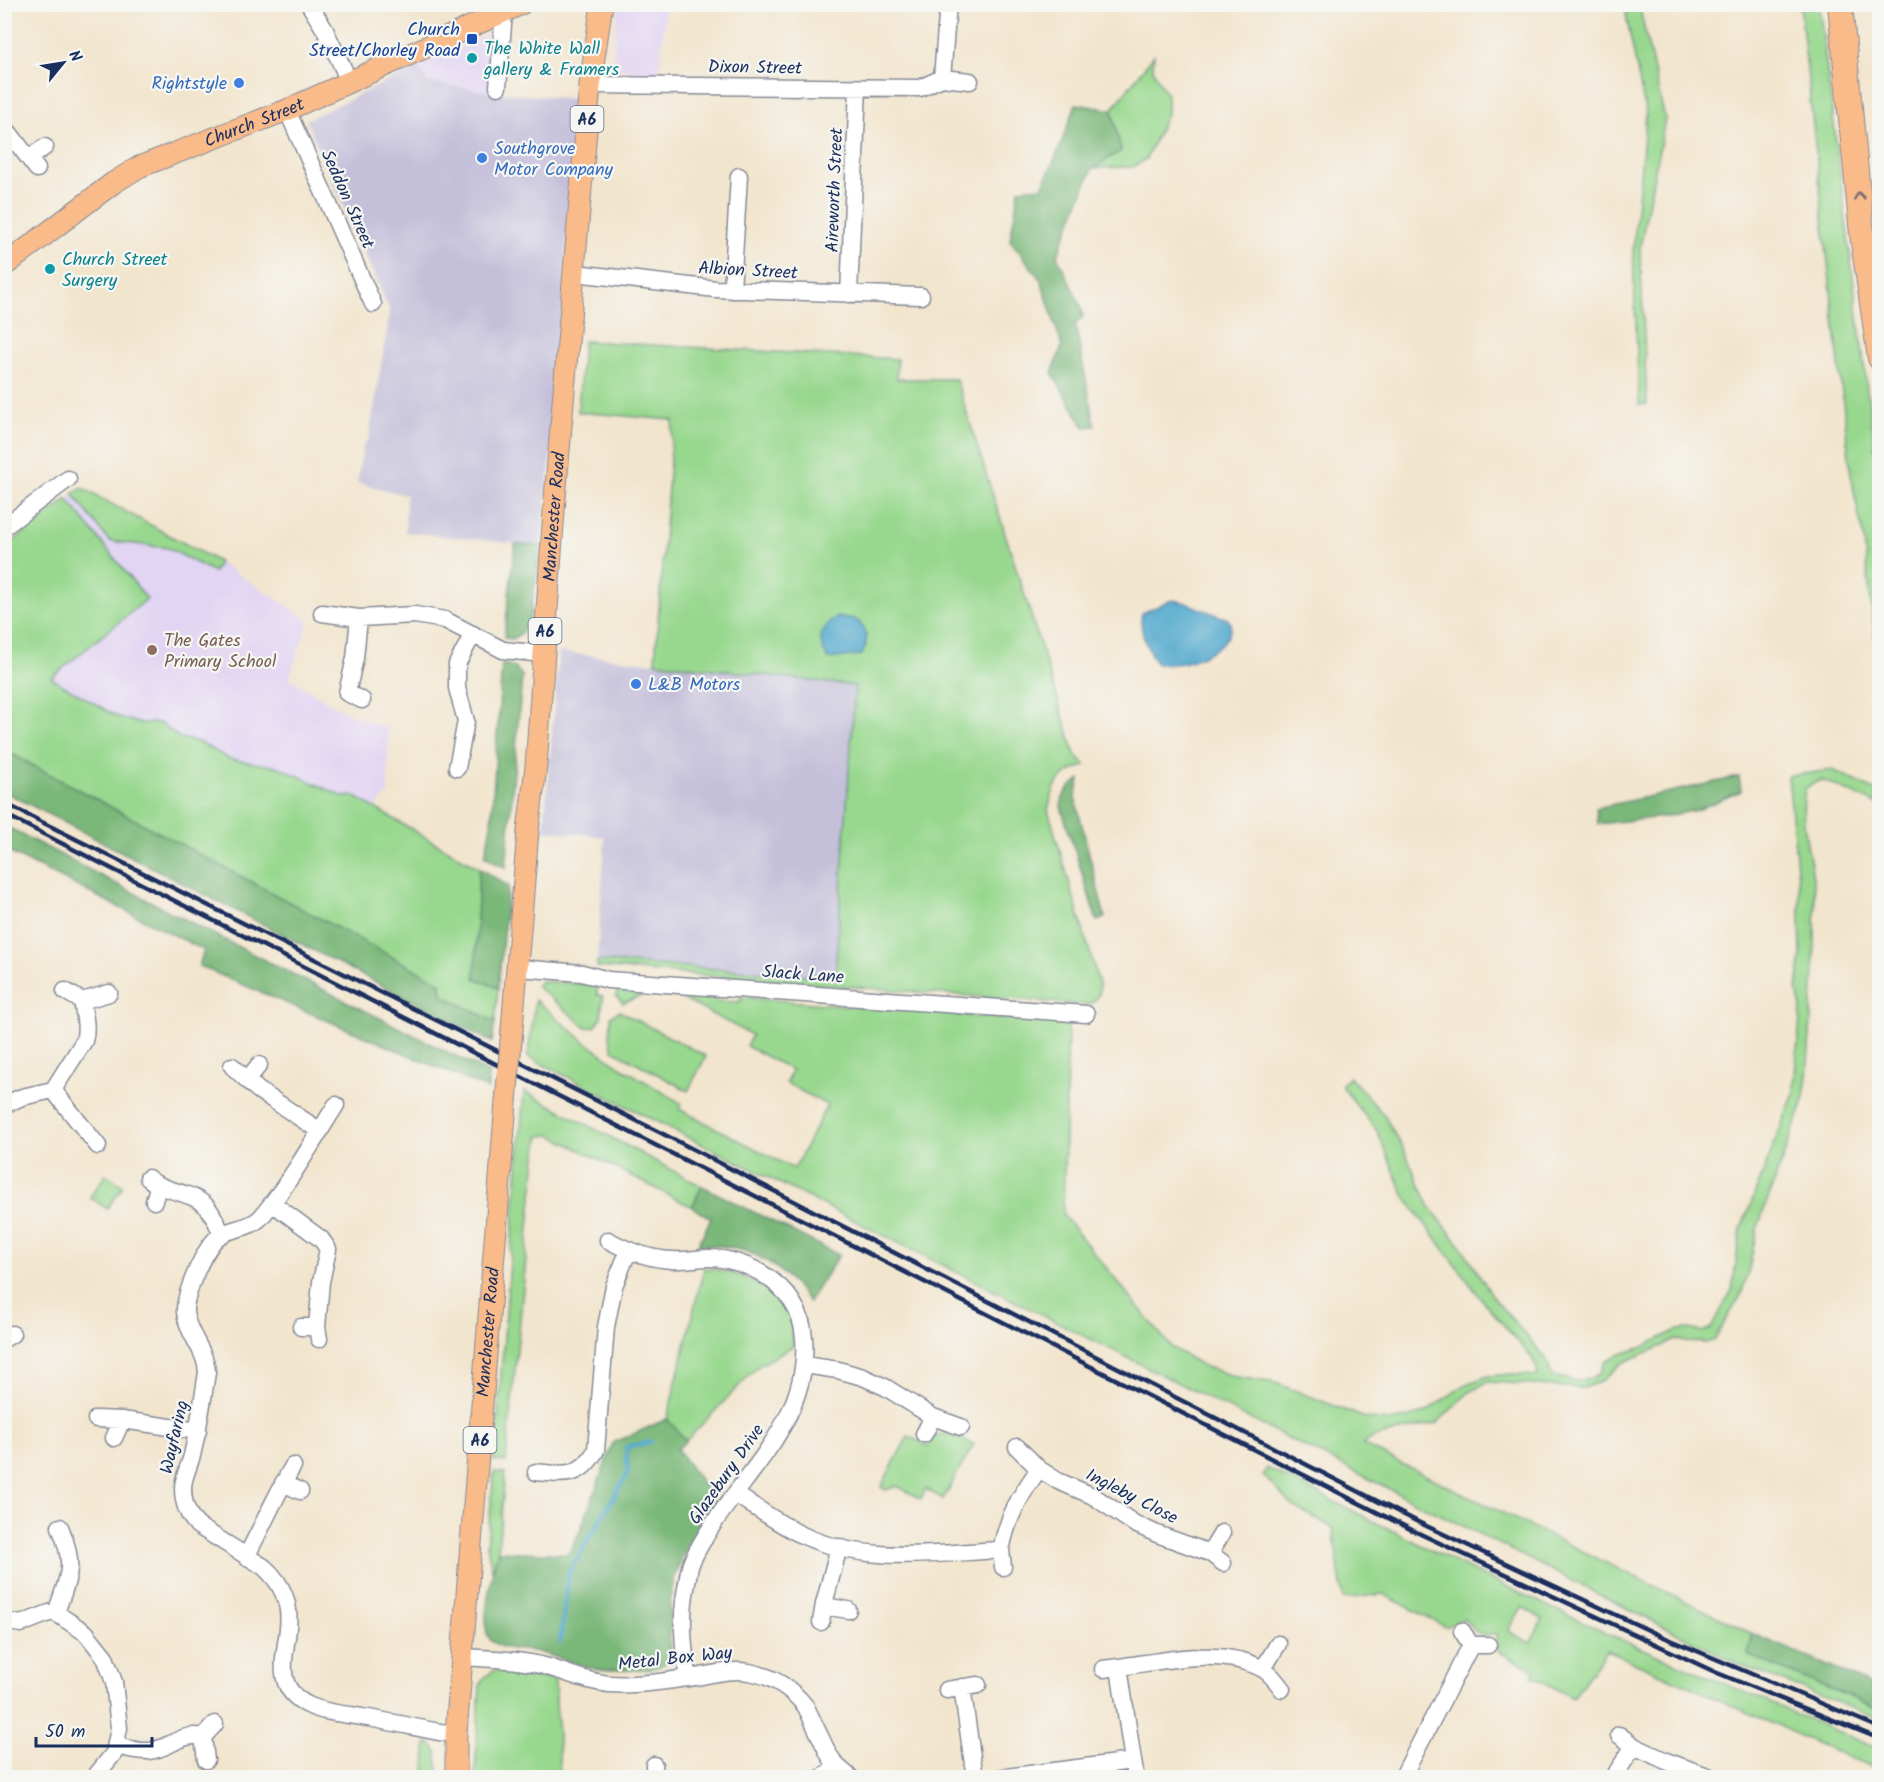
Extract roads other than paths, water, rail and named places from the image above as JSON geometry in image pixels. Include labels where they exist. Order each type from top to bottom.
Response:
[{"type":"highway","points":[[1840,4],[1862,234],[1880,358]]},
{"type":"main road","name":"Manchester Road","points":[[456,1778],[456,1734],[528,831],[536,767],[590,85],[602,4]]},
{"type":"main road","name":"Church Street","points":[[4,266],[126,174],[350,83],[500,10]]},
{"type":"street","points":[[309,4],[325,30],[350,83]]},
{"type":"street","points":[[948,4],[942,78],[970,81]]},
{"type":"street","points":[[498,87],[500,10]]},
{"type":"street","name":"Dixon Street","points":[[590,85],[920,88],[942,78]]},
{"type":"street","name":"Aireworth Street","points":[[849,294],[858,88]]},
{"type":"street","name":"Seddon Street","points":[[288,110],[373,304]]},
{"type":"street","points":[[4,126],[33,164],[45,147]]},
{"type":"street","points":[[732,290],[739,176]]},
{"type":"street","name":"Albion Street","points":[[575,273],[732,290],[921,296]]},
{"type":"street","points":[[4,527],[68,479]]},
{"type":"street","points":[[322,613],[359,618],[415,615],[445,620],[503,650],[544,654]]},
{"type":"street","points":[[359,618],[355,658],[343,698],[363,700]]},
{"type":"street","points":[[457,768],[455,746],[466,721],[457,688],[457,664],[473,634]]},
{"type":"street","name":"Slack Lane","points":[[518,968],[582,973],[608,980],[1086,1014]]},
{"type":"street","points":[[65,991],[82,1001],[109,993]]},
{"type":"street","points":[[4,1105],[22,1097],[53,1090],[84,1041],[86,1034],[82,1001]]},
{"type":"street","points":[[247,1080],[259,1065]]},
{"type":"street","points":[[232,1066],[258,1090],[320,1131]]},
{"type":"street","points":[[53,1090],[88,1122],[98,1146]]},
{"type":"street","points":[[153,1189],[199,1200],[214,1217],[222,1234],[253,1224],[272,1203],[336,1105]]},
{"type":"street","points":[[272,1203],[321,1239],[327,1250],[328,1256],[312,1331]]},
{"type":"street","name":"Wayfaring","points":[[222,1234],[206,1250],[186,1298],[185,1311],[188,1326],[206,1364],[198,1431],[183,1484],[185,1508],[190,1518],[198,1526],[271,1574],[286,1601],[289,1621],[283,1668],[286,1681],[299,1699],[318,1709],[456,1734]]},
{"type":"street","name":"Glazebury Drive","points":[[608,1240],[628,1251],[672,1260],[726,1259],[760,1272],[788,1295],[797,1308],[803,1325],[805,1365],[795,1402],[773,1443],[710,1526],[691,1563],[682,1606],[682,1637],[688,1678]]},
{"type":"street","points":[[536,1472],[574,1479],[596,1450],[606,1327],[614,1286],[628,1251]]},
{"type":"street","points":[[805,1365],[863,1377],[885,1387],[933,1417],[961,1427]]},
{"type":"street","points":[[924,1434],[933,1417]]},
{"type":"street","points":[[96,1419],[122,1420],[198,1431]]},
{"type":"street","points":[[114,1438],[122,1420]]},
{"type":"street","name":"Ingleby Close","points":[[1017,1447],[1039,1469],[1058,1481],[1092,1496],[1135,1524],[1157,1534],[1216,1558],[1222,1533]]},
{"type":"street","points":[[246,1557],[293,1466]]},
{"type":"street","points":[[735,1494],[804,1536],[839,1547],[872,1554],[1002,1559],[1010,1515],[1039,1469]]},
{"type":"street","points":[[283,1483],[300,1491]]},
{"type":"street","points":[[56,1613],[76,1545],[60,1527]]},
{"type":"street","points":[[839,1547],[823,1614],[848,1611]]},
{"type":"street","points":[[4,1621],[21,1624],[49,1613],[56,1613],[86,1633],[105,1657],[111,1669],[117,1698],[119,1728],[116,1746],[109,1761],[94,1778]]},
{"type":"street","points":[[1461,1631],[1471,1645]]},
{"type":"street","points":[[1263,1669],[1278,1644]]},
{"type":"street","points":[[1471,1645],[1488,1645]]},
{"type":"street","points":[[1402,1778],[1471,1645]]},
{"type":"street","points":[[998,1778],[1134,1769],[1111,1668],[1204,1656],[1230,1659],[1263,1669],[1282,1689]]},
{"type":"street","name":"Metal Box Way","points":[[462,1657],[523,1661],[607,1684],[645,1684],[724,1672],[751,1672],[778,1682],[799,1699],[806,1707],[837,1766]]},
{"type":"street","points":[[962,1687],[975,1778]]},
{"type":"street","points":[[203,1737],[216,1724]]},
{"type":"street","points":[[116,1746],[150,1751],[186,1736],[203,1737]]},
{"type":"street","points":[[1619,1736],[1666,1761],[1713,1778]]},
{"type":"street","points":[[203,1737],[206,1760]]},
{"type":"street","points":[[1613,1778],[1634,1746]]},
{"type":"street","points":[[821,1778],[837,1766],[850,1778]]},
{"type":"water","points":[[1172,600],[1228,619],[1231,626],[1225,640],[1218,647],[1194,660],[1180,664],[1157,664],[1145,640],[1141,626],[1142,613]]},
{"type":"water","points":[[836,617],[851,618],[861,624],[866,634],[866,645],[861,655],[828,659],[822,646],[821,636],[826,626]]},
{"type":"waterway","points":[[560,1642],[569,1572],[628,1473],[626,1447],[651,1442]]},
{"type":"railway","points":[[4,803],[675,1140],[1420,1523],[1659,1635],[1880,1728]]},
{"type":"railway","points":[[4,814],[1414,1531],[1715,1672],[1880,1739]]},
{"type":"place","name":"Church Street/Chorley Road","points":[[472,39]]},
{"type":"place","name":"The White Wall gallery & Framers","points":[[472,58]]},
{"type":"place","name":"Rightstyle","points":[[239,83]]},
{"type":"place","name":"Southgrove Motor Company","points":[[482,158]]},
{"type":"place","name":"Church Street Surgery","points":[[50,269]]},
{"type":"place","name":"The Gates Primary School","points":[[152,650]]},
{"type":"place","name":"L&B Motors","points":[[636,684]]}]
